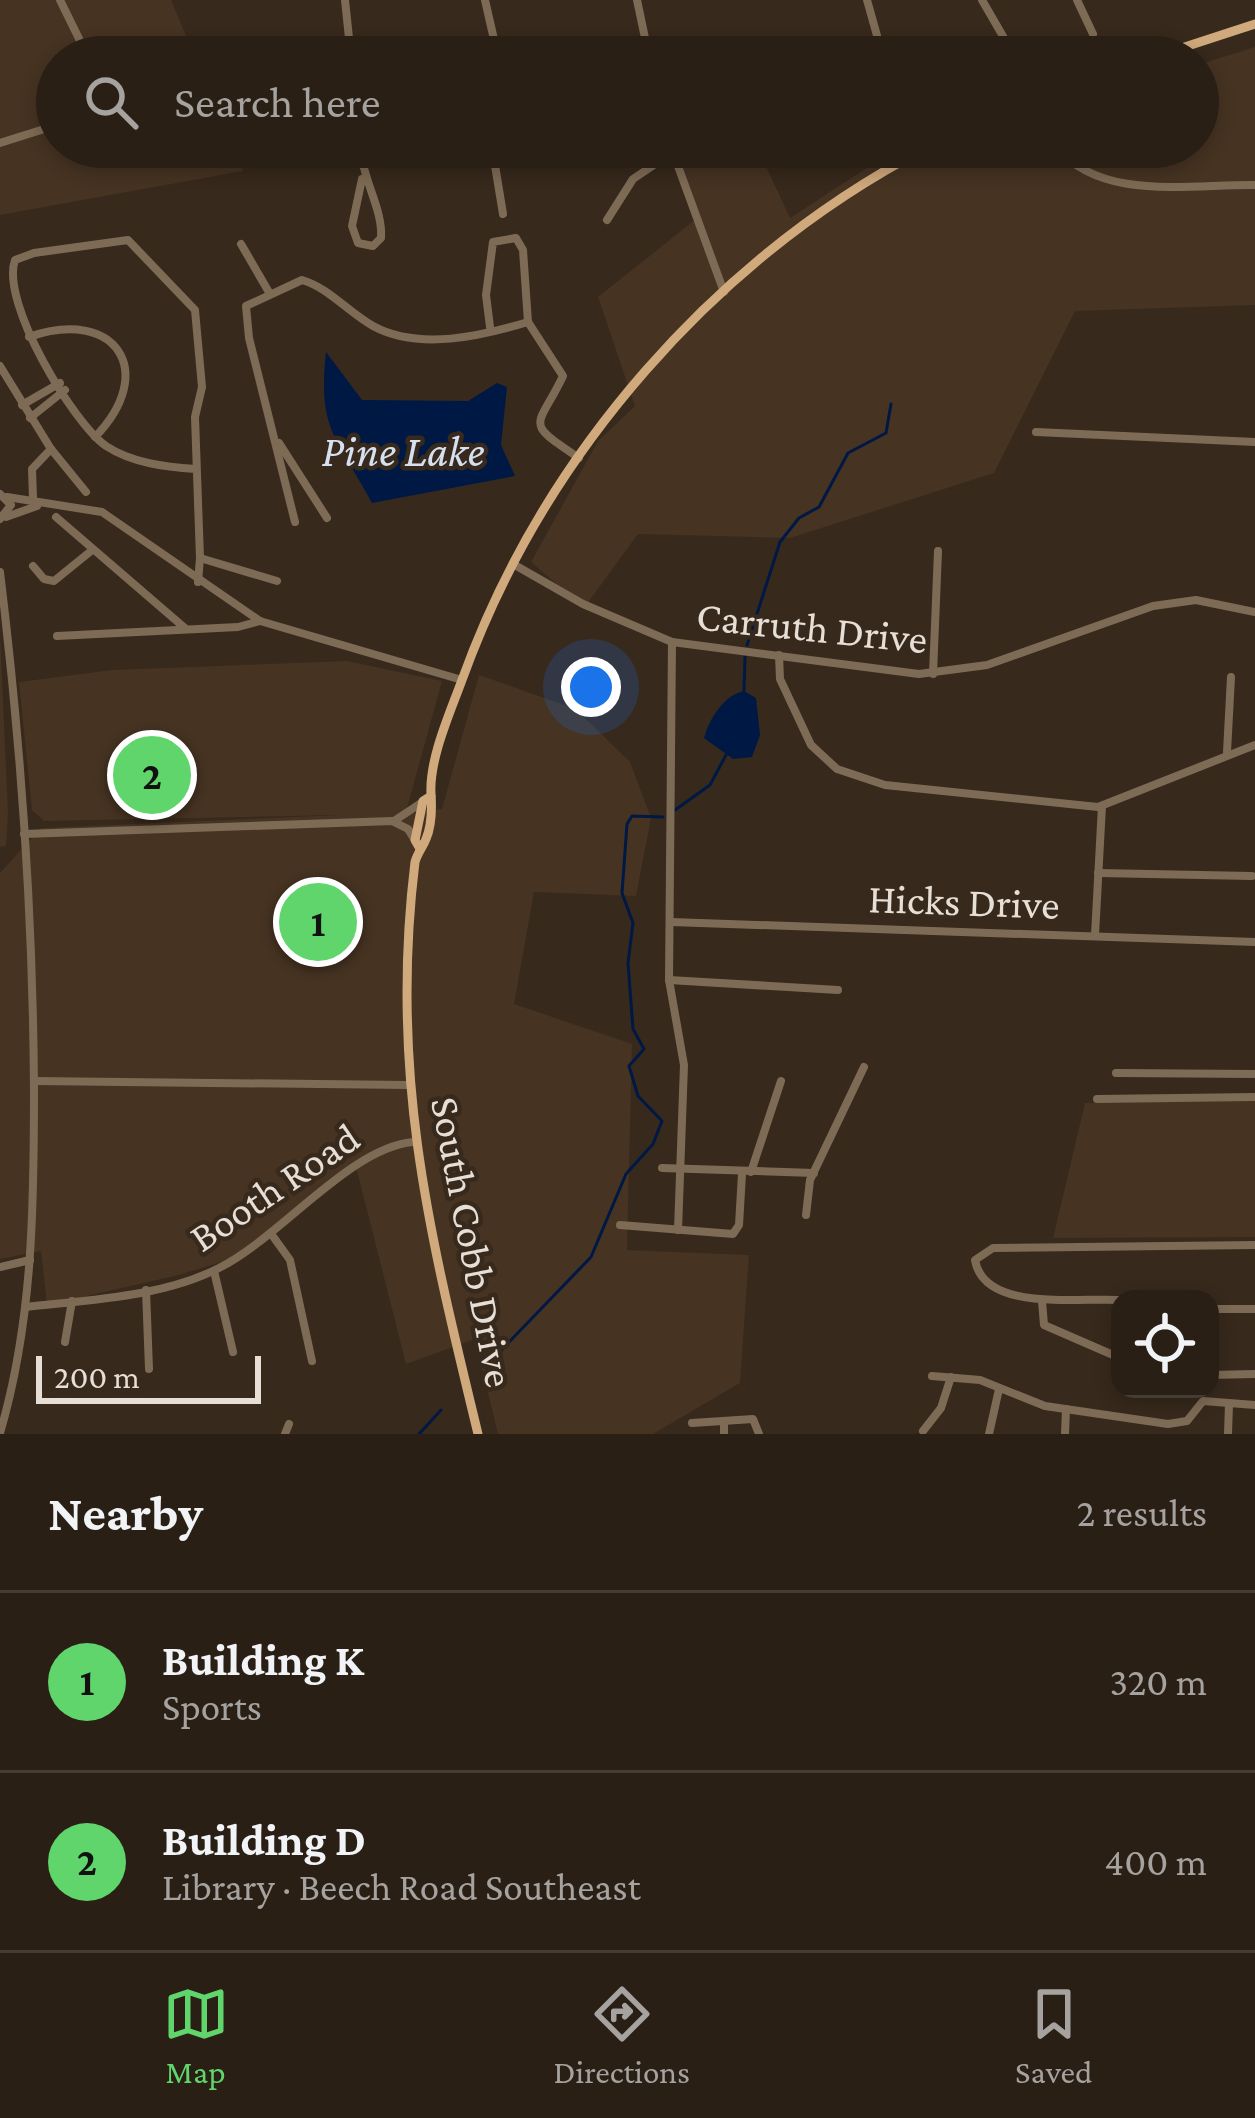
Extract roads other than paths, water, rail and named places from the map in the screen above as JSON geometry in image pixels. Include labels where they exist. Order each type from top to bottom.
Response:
[{"type":"main road","points":[[1218,36],[1255,24]]},
{"type":"main road","name":"South Cobb Drive","points":[[478,1434],[413,1142],[407,1085],[405,971],[417,843],[426,842],[427,799],[462,680],[513,564],[578,458],[659,356],[724,292],[828,207],[893,168]]},
{"type":"street","points":[[60,0],[78,36]]},
{"type":"street","points":[[345,0],[349,36]]},
{"type":"street","points":[[484,0],[492,36]]},
{"type":"street","points":[[637,0],[645,36]]},
{"type":"street","points":[[867,0],[877,36]]},
{"type":"street","points":[[982,0],[1003,36]]},
{"type":"street","points":[[1077,0],[1093,34]]},
{"type":"street","points":[[0,143],[36,132]]},
{"type":"street","points":[[361,168],[352,232],[358,243],[373,246],[381,238],[381,224],[362,178]]},
{"type":"street","points":[[495,168],[502,214]]},
{"type":"street","points":[[607,220],[634,179],[648,168]]},
{"type":"street","points":[[679,168],[724,292]]},
{"type":"street","points":[[1078,168],[1114,182],[1255,185]]},
{"type":"street","points":[[490,327],[492,249],[501,237],[520,241],[528,322],[563,376],[537,417],[538,427],[543,436],[578,458]]},
{"type":"street","points":[[196,469],[125,456],[95,437],[15,308],[15,260],[128,240],[189,298],[195,310],[202,388],[195,417],[200,558],[198,582]]},
{"type":"street","points":[[241,244],[270,294]]},
{"type":"street","points":[[327,518],[279,442],[266,412],[246,312],[249,303],[296,280],[316,284],[376,328],[409,338],[456,338],[528,322]]},
{"type":"street","points":[[29,337],[80,328],[99,332],[118,349],[126,375],[121,402],[95,437]]},
{"type":"street","points":[[0,366],[30,418],[86,493]]},
{"type":"street","points":[[22,405],[63,387]]},
{"type":"street","points":[[30,418],[63,387]]},
{"type":"street","points":[[1036,432],[1255,442]]},
{"type":"street","points":[[279,442],[295,522]]},
{"type":"street","points":[[33,498],[30,477],[51,449]]},
{"type":"street","points":[[2,494],[111,516],[198,582],[260,621],[462,680]]},
{"type":"street","points":[[2,494],[10,509],[2,521]]},
{"type":"street","points":[[2,521],[44,505]]},
{"type":"street","points":[[56,517],[91,551],[181,619],[186,629]]},
{"type":"street","points":[[33,566],[44,579],[55,581],[91,551]]},
{"type":"street","points":[[933,674],[938,551]]},
{"type":"street","points":[[200,558],[277,581]]},
{"type":"street","name":"Carruth Drive","points":[[513,564],[584,604],[672,642],[933,674],[987,665],[1153,606],[1196,600],[1255,611]]},
{"type":"street","points":[[0,572],[23,834],[34,1082],[26,1306],[0,1433]]},
{"type":"street","points":[[57,636],[260,621]]},
{"type":"street","points":[[672,642],[669,980],[684,1065],[679,1230]]},
{"type":"street","points":[[779,655],[778,672],[795,718],[816,751],[848,775],[885,785],[1102,806],[1227,752],[1255,746]]},
{"type":"street","points":[[1227,752],[1231,676]]},
{"type":"street","points":[[23,834],[392,821],[427,799]]},
{"type":"street","points":[[1095,935],[1102,806]]},
{"type":"street","points":[[392,821],[417,843]]},
{"type":"street","points":[[1098,873],[1252,876]]},
{"type":"street","name":"Hicks Drive","points":[[670,922],[1255,942]]},
{"type":"street","points":[[669,980],[838,990]]},
{"type":"street","points":[[806,1215],[814,1173],[864,1067]]},
{"type":"street","points":[[1116,1073],[1255,1074]]},
{"type":"street","points":[[620,1225],[736,1232],[747,1173],[781,1081]]},
{"type":"street","points":[[34,1082],[407,1085]]},
{"type":"street","points":[[1097,1099],[1255,1097]]},
{"type":"street","name":"Booth Road","points":[[26,1306],[146,1290],[214,1271],[272,1235],[367,1158],[413,1142]]},
{"type":"street","points":[[662,1168],[814,1173]]},
{"type":"street","points":[[272,1235],[290,1260],[312,1361]]},
{"type":"street","points":[[1111,1300],[1042,1301],[992,1286],[979,1274],[975,1260],[993,1248],[1255,1245]]},
{"type":"street","points":[[0,1267],[30,1261]]},
{"type":"street","points":[[214,1271],[233,1352]]},
{"type":"street","points":[[146,1290],[149,1369]]},
{"type":"street","points":[[65,1342],[71,1300]]},
{"type":"street","points":[[1042,1301],[1044,1325],[1111,1354]]},
{"type":"street","points":[[1219,1309],[1255,1309]]},
{"type":"street","points":[[1219,1375],[1255,1374]]},
{"type":"street","points":[[932,1376],[1066,1409],[1180,1424],[1203,1401]]},
{"type":"street","points":[[923,1430],[941,1408],[951,1377]]},
{"type":"street","points":[[989,1434],[999,1389]]},
{"type":"street","points":[[1203,1401],[1255,1405]]},
{"type":"street","points":[[1228,1434],[1229,1404]]},
{"type":"street","points":[[1065,1434],[1066,1409]]},
{"type":"street","points":[[692,1423],[756,1420],[758,1434]]},
{"type":"street","points":[[724,1421],[724,1434]]},
{"type":"water","name":"Pine Lake","points":[[326,352],[362,400],[468,401],[497,383],[507,387],[501,445],[515,476],[372,503],[328,418]]},
{"type":"water","points":[[744,691],[756,698],[760,735],[752,757],[733,759],[704,738],[718,709]]},
{"type":"waterway","points":[[747,645],[780,542],[799,518],[819,507],[848,453],[886,433],[891,404]]},
{"type":"waterway","points":[[744,691],[745,657]]},
{"type":"waterway","points":[[675,810],[710,785],[726,755]]},
{"type":"waterway","points":[[485,1367],[591,1257],[626,1174],[653,1144],[662,1121],[638,1096],[629,1066],[644,1049],[633,1029],[628,963],[633,923],[622,893],[627,824],[632,816],[663,817]]},
{"type":"waterway","points":[[419,1434],[441,1410]]},
{"type":"place","name":"Building D","points":[[152,775]]},
{"type":"place","name":"Building K","points":[[318,922]]}]
